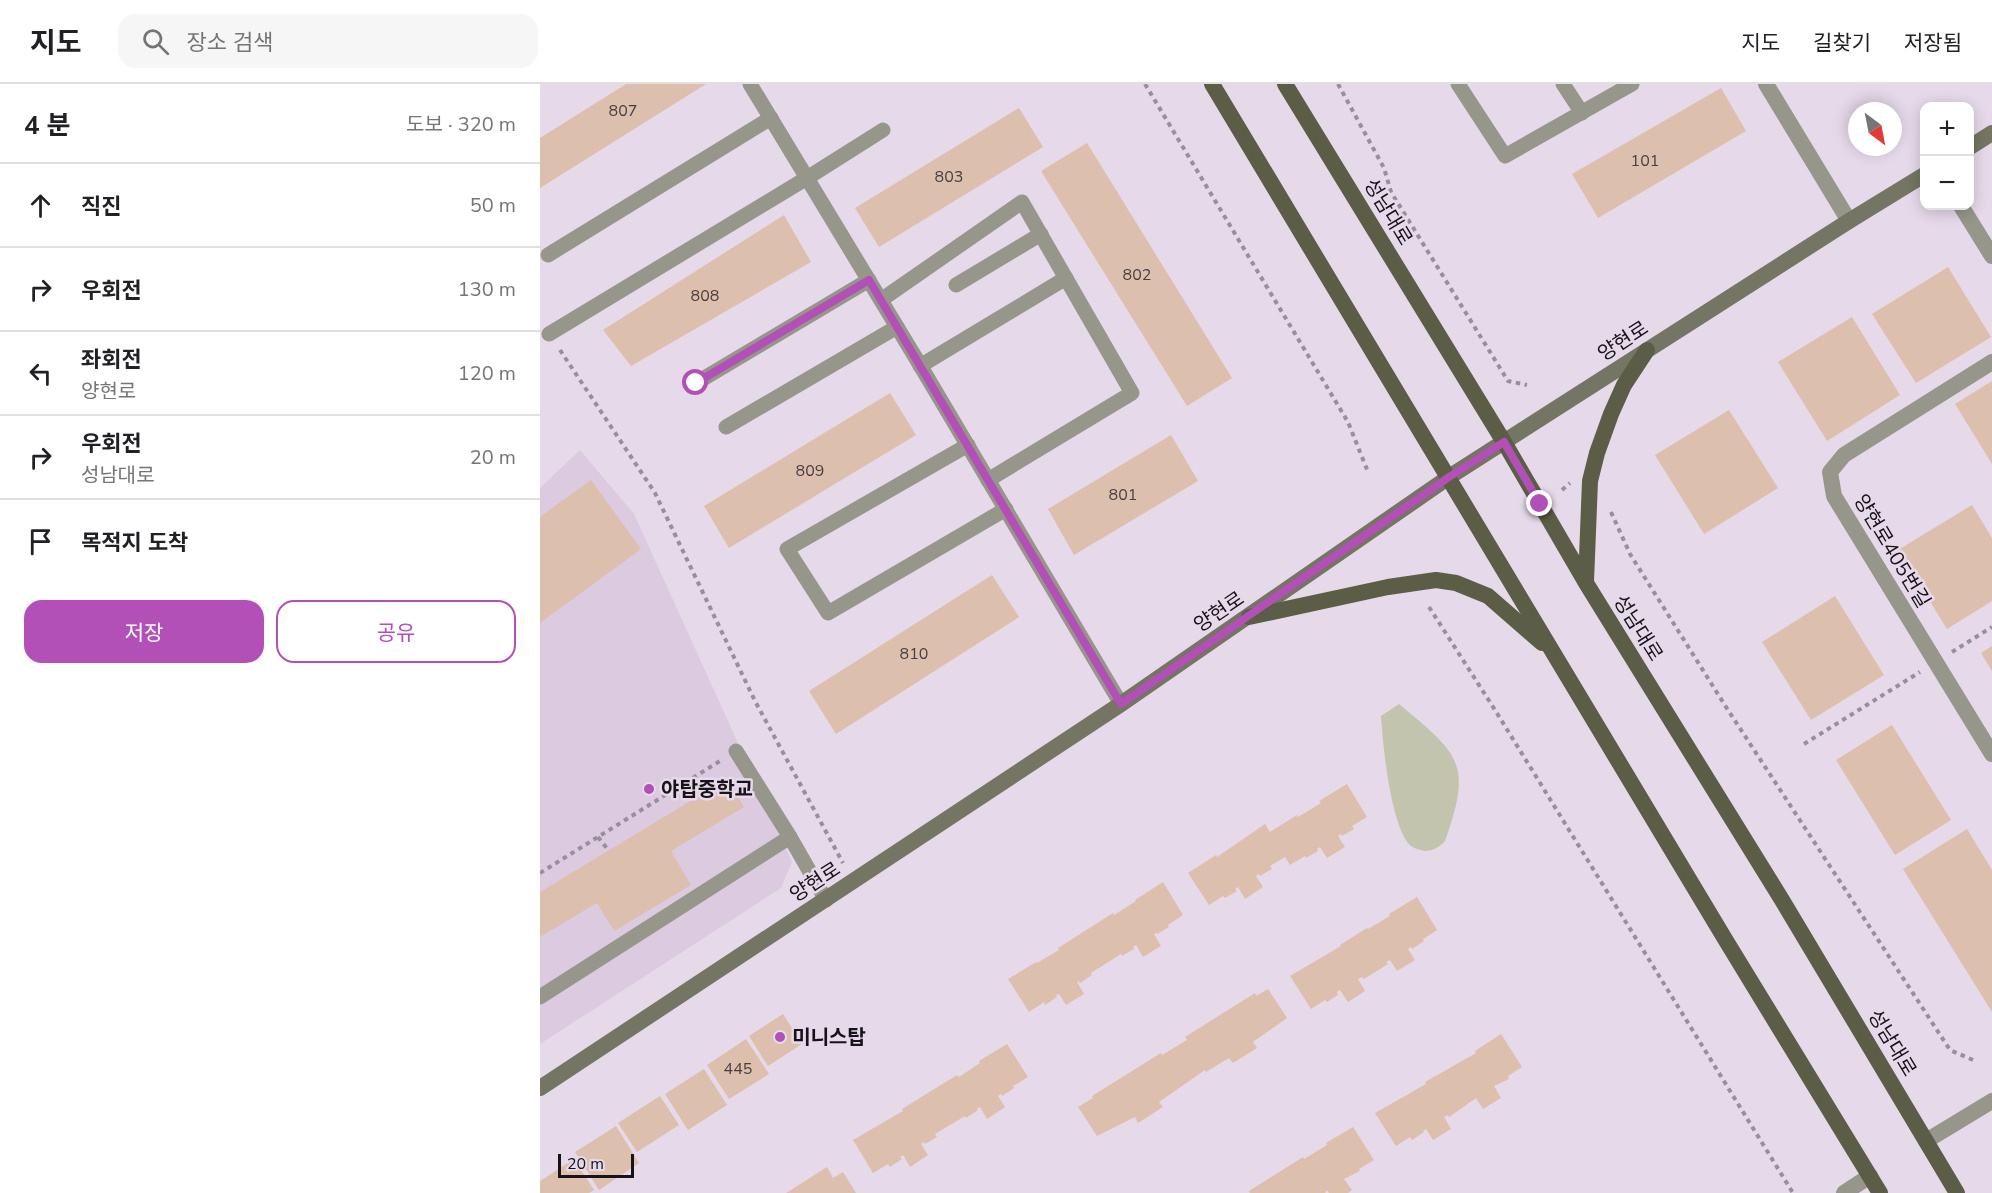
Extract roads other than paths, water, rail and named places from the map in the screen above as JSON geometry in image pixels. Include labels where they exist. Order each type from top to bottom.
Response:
[{"type":"main road","points":[[1212,84],[1880,1193]]},
{"type":"main road","name":"성남대로","points":[[1285,84],[1504,442],[1586,583],[1782,900],[1957,1193]]},
{"type":"main road","points":[[1974,144],[1992,133]]},
{"type":"main road","name":"양현로","points":[[540,1089],[1121,704],[1449,477],[1848,221],[1920,177]]},
{"type":"main road","points":[[1586,583],[1590,481],[1597,453],[1624,385],[1647,350]]},
{"type":"main road","points":[[1249,617],[1388,587],[1436,580],[1456,583],[1488,596],[1553,653]]},
{"type":"street","points":[[1766,84],[1848,221]]},
{"type":"street","points":[[1963,210],[1992,256]]},
{"type":"street","name":"양현로405번길","points":[[1992,362],[1844,455],[1830,472],[1834,496],[1992,754]]},
{"type":"street","points":[[1926,1141],[1992,1101]]},
{"type":"street","points":[[1844,1193],[1870,1176]]},
{"type":"lane","points":[[750,84],[1121,704]]},
{"type":"lane","points":[[1458,84],[1505,156],[1632,84]]},
{"type":"lane","points":[[1563,84],[1582,113]]},
{"type":"lane","points":[[548,255],[771,118]]},
{"type":"lane","points":[[549,334],[883,130]]},
{"type":"lane","points":[[881,300],[1022,202],[1132,393],[988,480]]},
{"type":"lane","points":[[956,285],[1041,234]]},
{"type":"lane","points":[[920,366],[1066,278]]},
{"type":"lane","points":[[696,383],[869,280]]},
{"type":"lane","points":[[726,427],[897,327]]},
{"type":"lane","points":[[968,446],[787,549],[828,613],[1006,509]]},
{"type":"lane","points":[[736,751],[826,900]]},
{"type":"lane","points":[[540,997],[790,837]]},
{"type":"place","name":"야탑중학교","points":[[649,789]]},
{"type":"place","name":"미니스탑","points":[[780,1037]]}]
